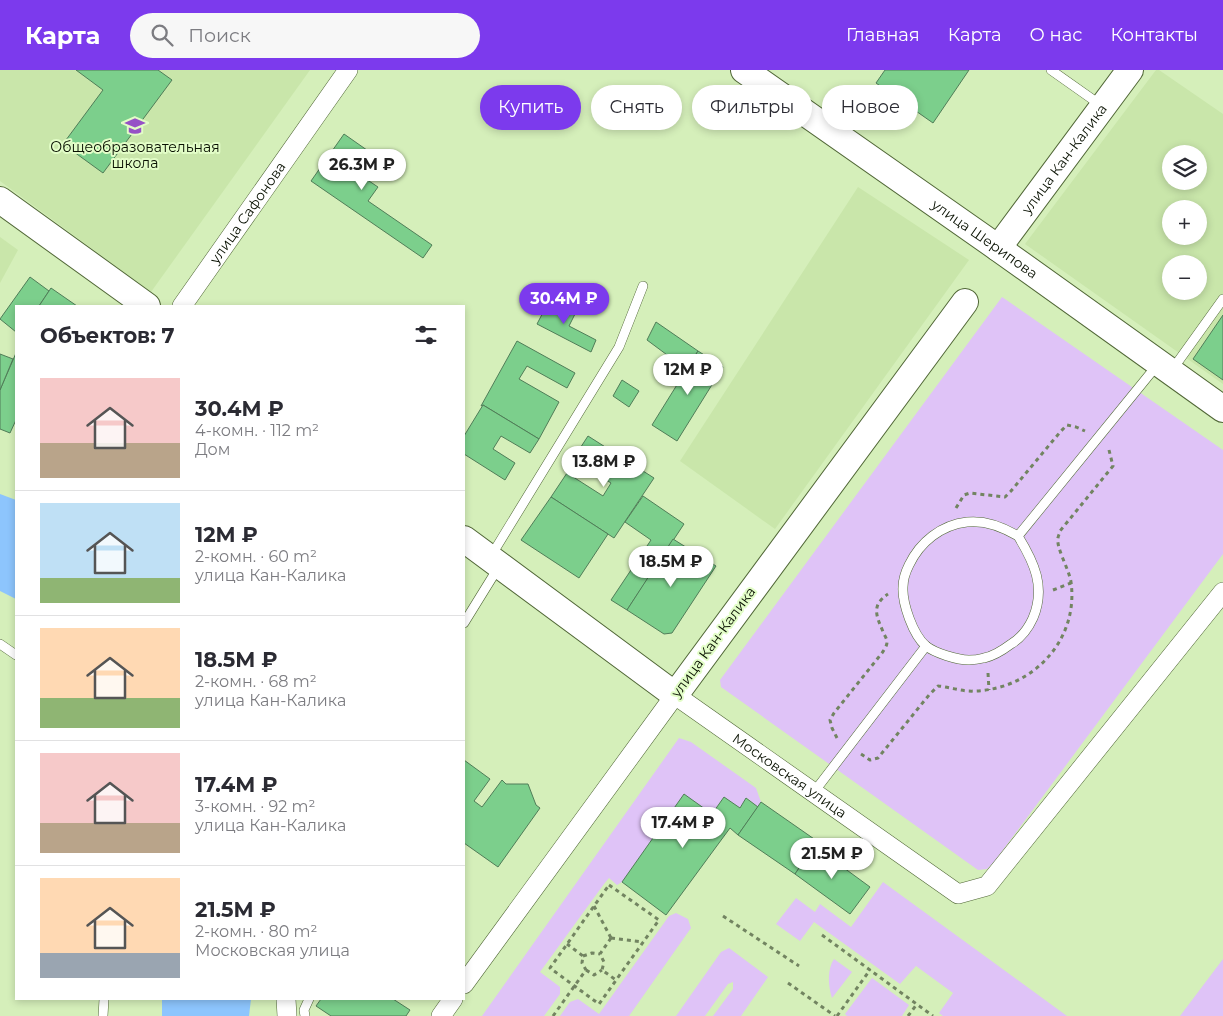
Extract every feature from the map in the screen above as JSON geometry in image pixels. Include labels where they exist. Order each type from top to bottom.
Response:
[{"type":"street","name":"улица Сафонова","points":[[183,305],[348,70]]},
{"type":"street","name":"улица Шерипова","points":[[744,70],[1223,409]]},
{"type":"street","name":"улица Кан-Калика","points":[[998,248],[1130,70]]},
{"type":"street","points":[[0,200],[146,305]]},
{"type":"street","name":"улица Кан-Калика","points":[[465,983],[965,302]]},
{"type":"street","name":"Московская улица","points":[[465,540],[675,695],[958,894],[988,886],[1223,592]]},
{"type":"street","points":[[286,1000],[287,1016]]},
{"type":"street","points":[[441,1016],[452,1000]]},
{"type":"lane","points":[[1051,70],[1104,107]]},
{"type":"lane","points":[[465,621],[495,562],[619,348],[644,286]]},
{"type":"lane","points":[[1018,536],[1098,438],[1164,368],[1223,299]]},
{"type":"lane","points":[[968,522],[987,523],[1006,528],[1018,536],[1033,563],[1039,587],[1036,609],[1025,632],[1002,650],[987,657],[969,660],[939,653],[926,646],[915,631],[908,616],[903,590],[906,571],[922,543],[936,533],[951,526],[968,522]]},
{"type":"lane","points":[[0,644],[15,654]]},
{"type":"lane","points":[[814,792],[926,646]]},
{"type":"lane","points":[[103,1016],[104,1000]]},
{"type":"lane","points":[[305,1016],[304,1010],[309,1000]]},
{"type":"path","points":[[903,590],[887,594],[877,606],[876,614],[887,642],[886,647],[830,720],[837,737],[870,760],[878,758],[938,686],[974,691],[1004,687],[1028,676],[1054,649],[1067,627],[1072,600],[1071,583],[1058,539],[1060,531],[1113,466],[1110,451],[1098,438],[1076,427],[1067,425],[1005,497],[970,493],[964,495],[956,507],[951,526]]},
{"type":"path","points":[[609,885],[659,920],[599,1004],[550,968],[594,906],[609,885]]},
{"type":"path","points":[[594,906],[610,938]]},
{"type":"path","points":[[723,916],[800,966]]},
{"type":"path","points":[[822,935],[933,1016]]},
{"type":"path","points":[[610,938],[643,942]]},
{"type":"path","points":[[600,954],[610,938]]},
{"type":"path","points":[[567,944],[583,956]]},
{"type":"path","points":[[583,956],[592,953],[600,954]]},
{"type":"path","points":[[583,956],[582,963],[586,970],[594,975],[602,970],[604,962],[600,954]]},
{"type":"path","points":[[553,1016],[586,970]]},
{"type":"path","points":[[602,970],[616,980]]},
{"type":"path","points":[[788,983],[836,1016],[870,970]]},
{"type":"path","points":[[908,1016],[917,1004]]},
{"type":"shaded area","name":"Общеобразовательная школа","points":[[0,70],[310,70],[151,292],[0,181]]},
{"type":"shaded area","points":[[1156,70],[1159,70],[1223,114],[1223,384],[1025,244]]},
{"type":"shaded area","points":[[858,187],[969,260],[775,529],[680,461]]},
{"type":"shaded area","points":[[0,237],[18,250],[0,283]]},
{"type":"shaded area","points":[[1002,297],[1223,450],[1223,554],[994,862],[987,869],[978,870],[721,687],[720,680]]},
{"type":"shaded area","points":[[679,738],[691,742],[756,788],[761,802],[758,807],[747,798],[740,808],[724,797],[712,814],[684,795],[622,882],[617,885],[609,878],[540,972],[560,987],[560,994],[544,1016],[482,1016]]},
{"type":"shaded area","points":[[883,882],[1067,1016],[943,1016],[939,1013],[953,993],[916,966],[900,984],[814,922],[800,941],[776,924],[796,898],[815,912],[820,904],[851,927]]},
{"type":"shaded area","points":[[676,913],[688,919],[691,928],[629,1016],[560,1016],[570,1002],[578,999],[599,1014],[669,916]]},
{"type":"shaded area","points":[[729,948],[768,977],[741,1016],[713,1016],[733,989],[733,982],[728,984],[705,1016],[676,1016],[721,952]]},
{"type":"shaded area","points":[[834,959],[852,972],[832,998],[829,978],[830,968]]},
{"type":"shaded area","points":[[1223,959],[1223,1016],[1180,1016]]},
{"type":"shaded area","points":[[872,978],[909,1005],[902,1016],[847,1016],[845,1014]]},
{"type":"water","points":[[0,494],[15,500],[15,598],[0,591]]},
{"type":"water","points":[[162,1000],[251,1000],[249,1016],[162,1016]]},
{"type":"building","points":[[76,70],[158,70],[172,80],[103,173],[63,144],[103,90]]},
{"type":"building","points":[[885,70],[969,70],[933,123],[918,112],[918,85],[879,85],[876,83]]},
{"type":"building","points":[[344,134],[374,155],[360,175],[378,187],[368,201],[432,245],[423,258],[311,181]]},
{"type":"building","points":[[30,277],[49,291],[40,305],[15,305],[15,331],[0,319]]},
{"type":"building","points":[[51,288],[76,305],[40,305]]},
{"type":"building","points":[[550,299],[576,312],[569,326],[596,340],[591,352],[537,324]]},
{"type":"building","points":[[1223,315],[1223,380],[1193,359]]},
{"type":"building","points":[[656,322],[698,351],[686,369],[647,340]]},
{"type":"building","points":[[517,341],[575,373],[567,388],[527,366],[519,379],[559,402],[539,439],[483,405],[481,406]]},
{"type":"building","points":[[698,351],[723,367],[677,441],[652,425]]},
{"type":"building","points":[[0,354],[13,359],[0,390]]},
{"type":"building","points":[[15,355],[15,422],[10,433],[0,429],[0,390]]},
{"type":"building","points":[[622,380],[639,391],[629,407],[613,396]]},
{"type":"building","points":[[483,405],[539,439],[530,453],[501,436],[493,449],[515,463],[505,480],[465,455],[465,434]]},
{"type":"building","points":[[588,436],[654,478],[614,538],[551,497],[567,473],[603,496],[611,483],[573,459]]},
{"type":"building","points":[[643,496],[684,524],[627,610],[611,600],[651,540],[625,522]]},
{"type":"building","points":[[551,497],[608,534],[579,578],[521,540]]},
{"type":"building","points":[[673,539],[716,566],[672,633],[664,634],[627,610]]},
{"type":"building","points":[[465,761],[490,779],[474,801],[482,807],[502,780],[506,784],[528,784],[536,805],[540,808],[498,867],[465,844]]},
{"type":"building","points":[[684,794],[712,814],[724,797],[740,808],[746,798],[758,807],[738,835],[730,828],[666,915],[622,882]]},
{"type":"building","points":[[761,802],[817,841],[795,874],[738,835]]},
{"type":"building","points":[[814,846],[870,887],[850,914],[795,874]]},
{"type":"building","points":[[320,1000],[395,1000],[410,1010],[406,1016],[331,1016],[316,1006]]},
{"type":"place","name":"Общеобразовательная школа","points":[[135,126]]}]
